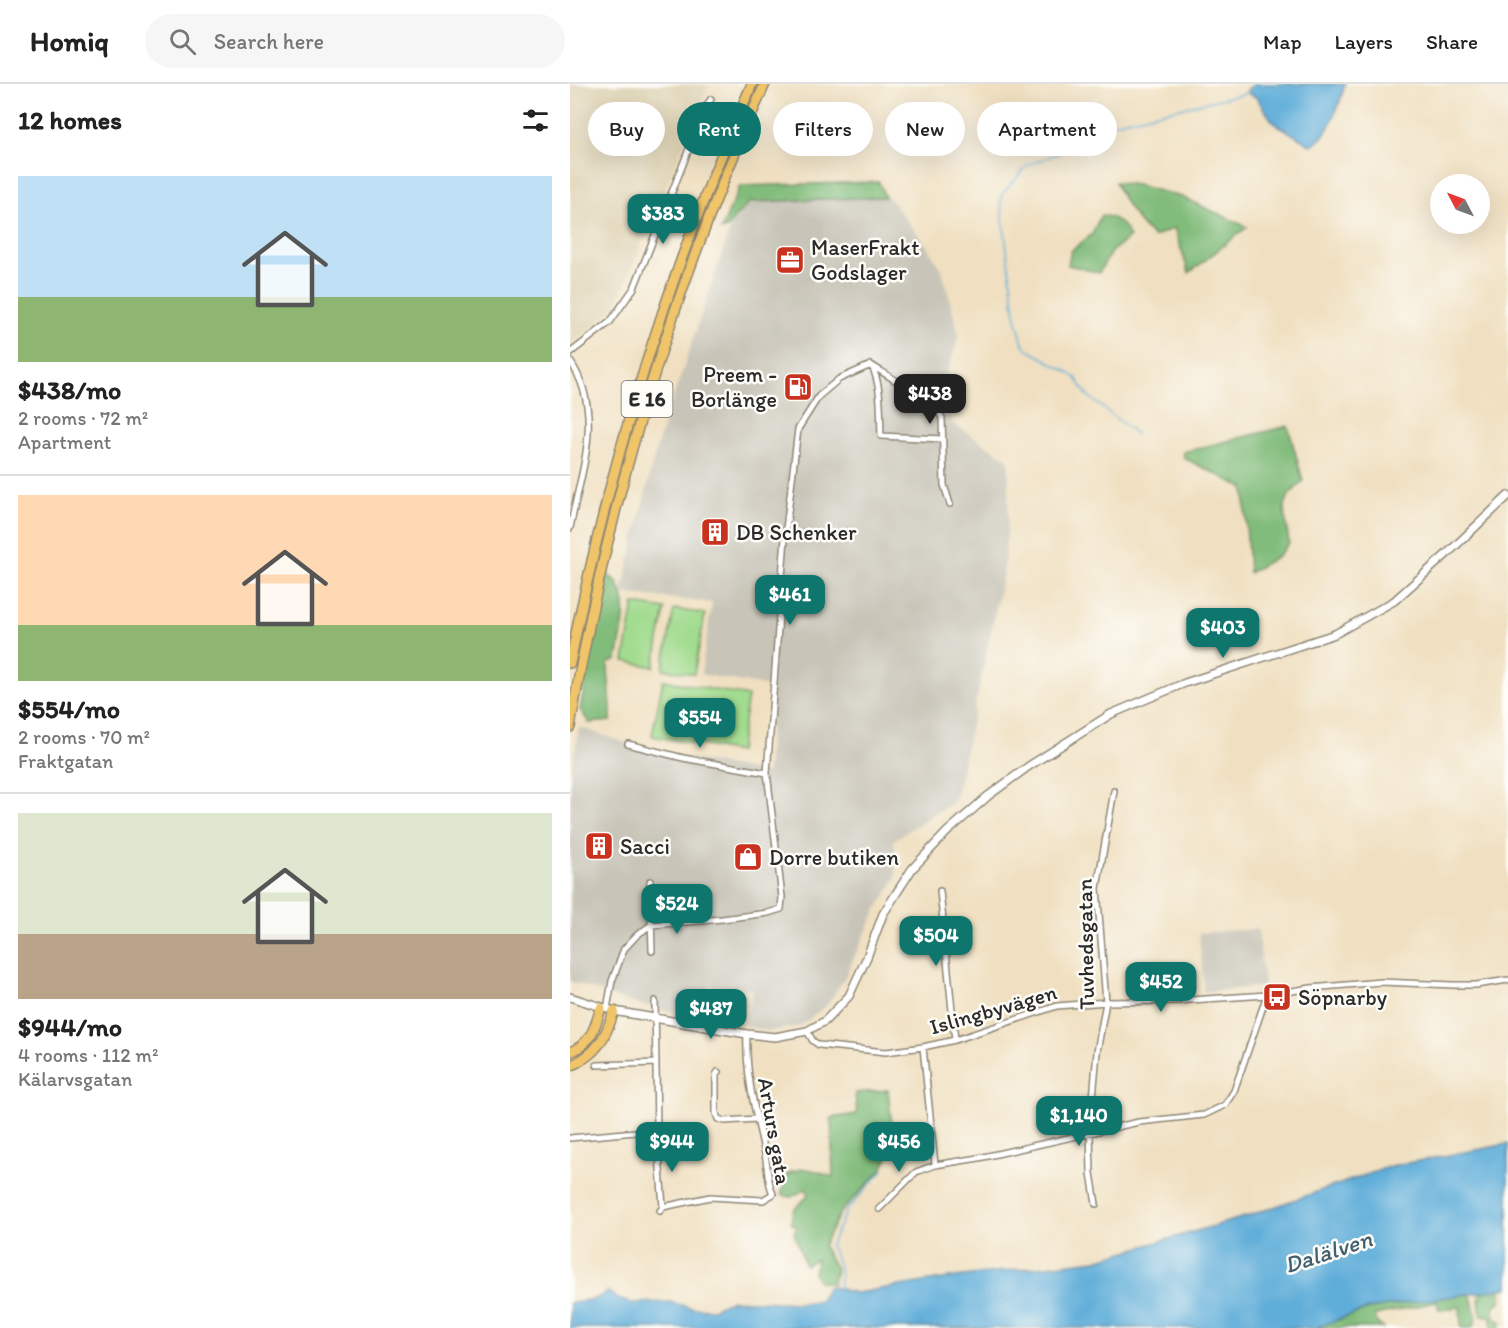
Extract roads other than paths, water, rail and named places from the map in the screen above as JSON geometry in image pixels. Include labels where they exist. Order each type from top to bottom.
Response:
[{"type":"highway","name":"E 16","points":[[570,663],[602,518],[642,375],[681,258],[752,84]]},
{"type":"highway","name":"E 16","points":[[570,727],[590,620],[607,547],[653,378],[720,188],[765,84]]},
{"type":"highway","points":[[570,1052],[580,1048],[589,1040],[608,1009]]},
{"type":"highway","points":[[570,1066],[588,1057],[601,1043],[608,1009]]},
{"type":"street","points":[[570,353],[610,322],[634,288],[683,160],[705,106],[711,99]]},
{"type":"street","points":[[570,361],[584,390],[589,415],[586,448],[570,528]]},
{"type":"street","points":[[871,365],[936,406],[942,418],[944,485],[950,504]]},
{"type":"street","points":[[871,365],[878,378],[881,436],[942,439]]},
{"type":"street","points":[[608,1009],[612,981],[624,949],[637,934],[651,925],[722,919],[782,909],[767,773],[785,538],[798,429],[811,407],[826,390],[839,379],[871,365]]},
{"type":"street","points":[[570,998],[655,1019],[747,1034],[775,1037],[807,1031],[825,1021],[849,996],[883,914],[912,869],[947,832],[988,796],[1029,766],[1111,714],[1185,683],[1335,634],[1394,601],[1508,496]]},
{"type":"street","points":[[628,744],[683,758],[767,773]]},
{"type":"street","name":"Tuvhedsgatan","points":[[1096,1204],[1090,1173],[1090,1133],[1097,1052],[1106,1002],[1097,888],[1114,791]]},
{"type":"street","points":[[650,881],[652,951]]},
{"type":"street","points":[[940,891],[955,1040]]},
{"type":"street","name":"Islingbyvägen","points":[[807,1031],[813,1041],[819,1045],[886,1052],[955,1040],[1057,1006],[1267,995],[1381,982],[1453,985],[1508,980]]},
{"type":"street","points":[[879,1209],[916,1172],[935,1164],[979,1158],[1139,1122],[1204,1115],[1225,1105],[1234,1091],[1267,995]]},
{"type":"street","points":[[570,1138],[657,1130],[655,1001]]},
{"type":"street","name":"Arturs gata","points":[[657,1130],[662,1209],[710,1197],[764,1200],[773,1194],[768,1183],[765,1155],[756,1119],[746,1055],[747,1034]]},
{"type":"street","points":[[923,1047],[935,1164]]},
{"type":"street","points":[[597,1065],[656,1063]]},
{"type":"street","points":[[718,1072],[715,1095],[718,1119],[725,1121],[756,1119]]},
{"type":"water","points":[[1254,84],[1345,84],[1337,110],[1327,129],[1322,137],[1310,145],[1273,122],[1256,97],[1247,93],[1247,90]]},
{"type":"water","name":"Dalälven","points":[[1508,1144],[1508,1288],[1368,1309],[1315,1328],[570,1328],[570,1303],[595,1299],[608,1292],[618,1299],[631,1303],[670,1302],[693,1308],[712,1309],[732,1300],[800,1303],[820,1301],[828,1286],[856,1293],[955,1277],[1096,1260],[1248,1216],[1391,1166]]},
{"type":"waterway","points":[[1136,434],[1088,396],[1076,378],[1030,351],[1023,344],[1015,314],[1001,203],[1002,194],[1028,165],[1065,151],[1105,125],[1247,93]]},
{"type":"waterway","points":[[839,1290],[839,1267],[830,1246],[846,1211],[883,1170]]},
{"type":"place","name":"MaserFrakt Godslager","points":[[790,260]]},
{"type":"place","name":"Preem - Borlänge","points":[[798,387]]},
{"type":"place","name":"DB Schenker","points":[[715,532]]},
{"type":"place","name":"Sacci","points":[[599,846]]},
{"type":"place","name":"Dorre butiken","points":[[748,857]]},
{"type":"place","name":"Söpnarby","points":[[1277,997]]}]
